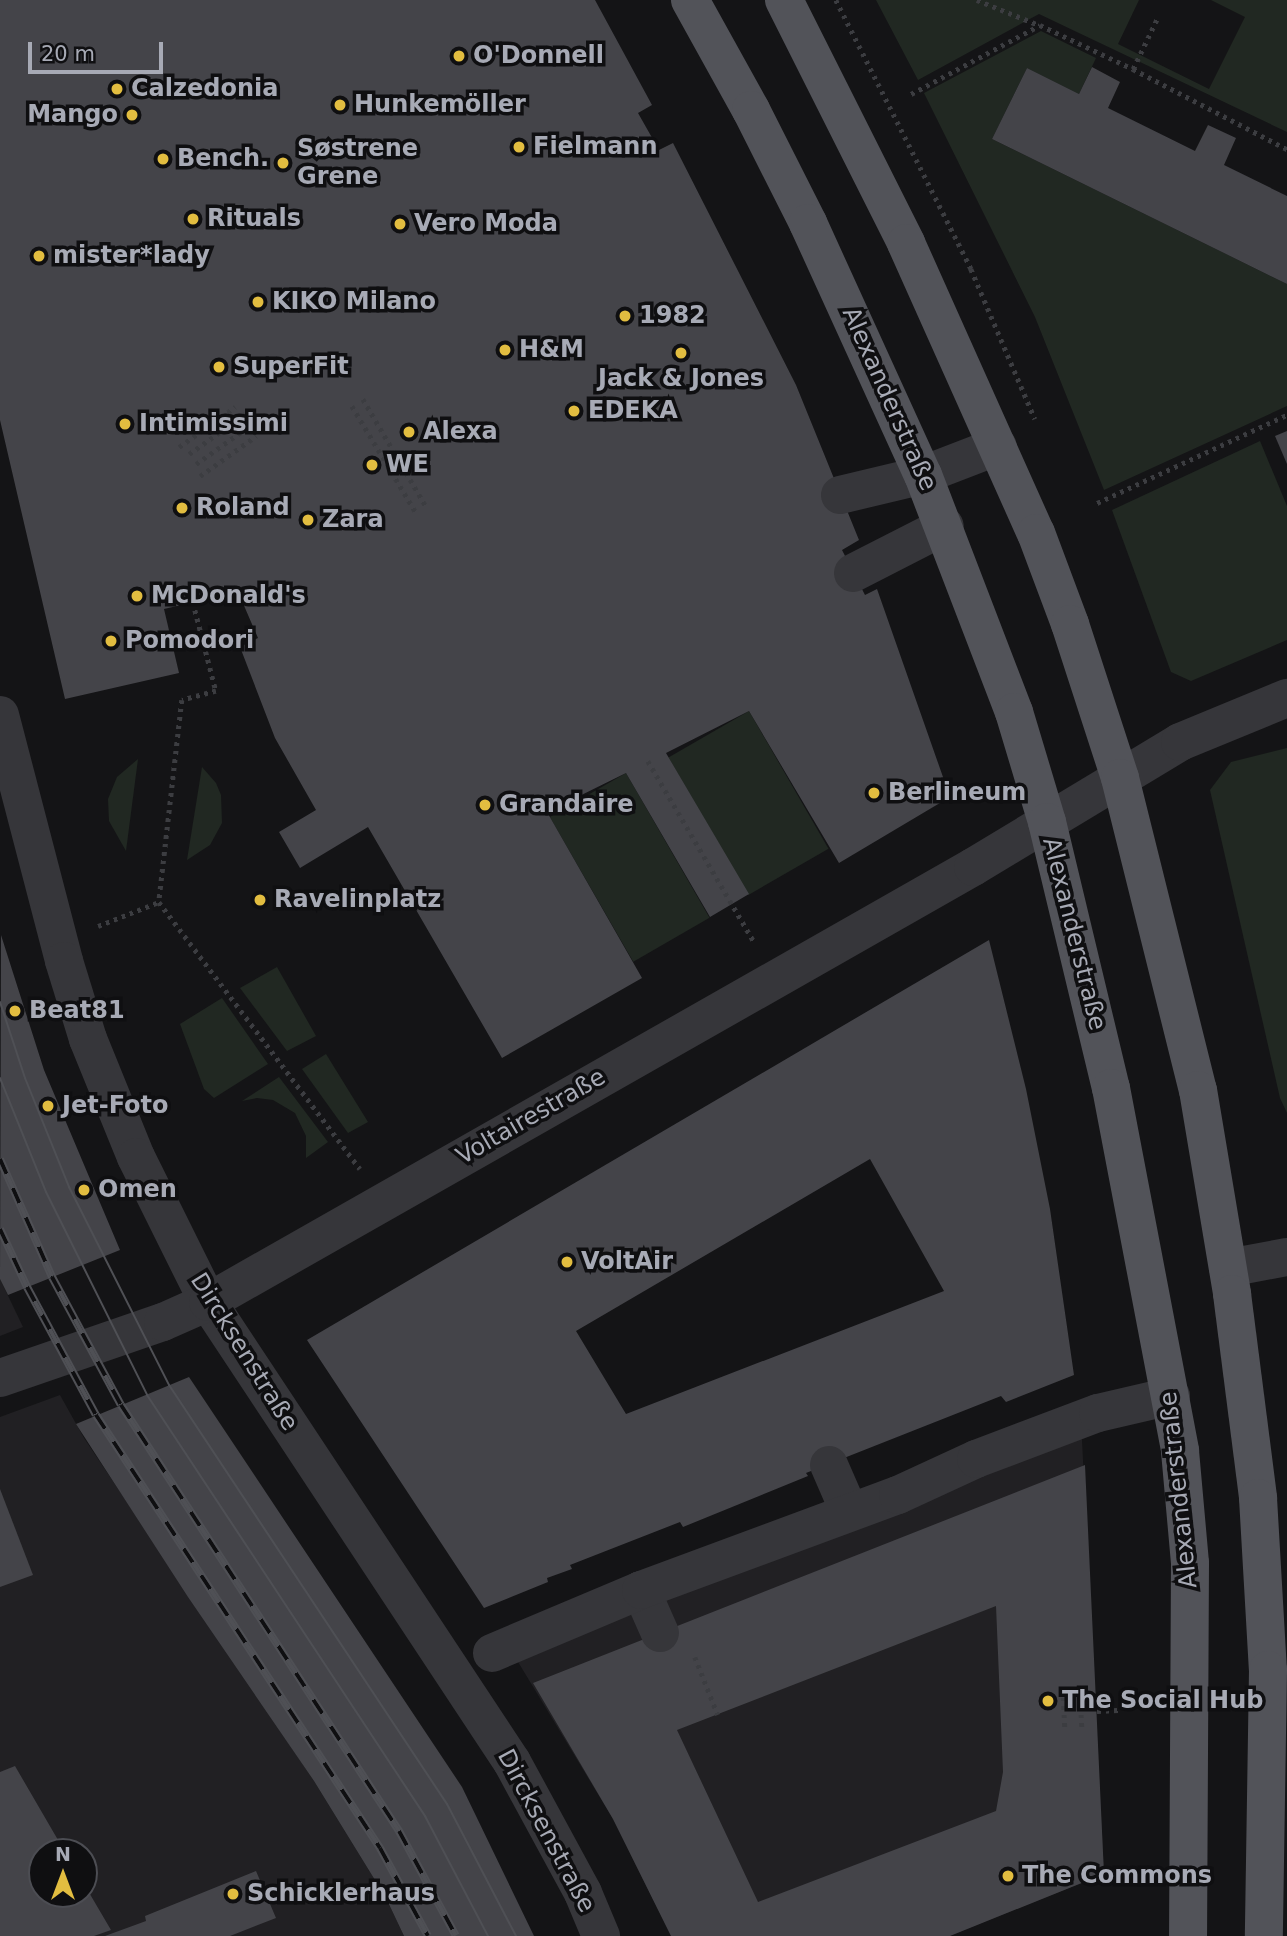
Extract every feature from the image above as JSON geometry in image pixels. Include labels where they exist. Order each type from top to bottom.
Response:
[{"type":"main road","name":"Alexanderstraße","points":[[690,0],[751,110],[808,223],[923,475],[945,526],[1014,712],[1047,822],[1111,1088],[1180,1451],[1190,1563],[1188,1936]]},
{"type":"main road","points":[[784,0],[906,243],[1036,533],[1070,624],[1119,778],[1198,1090],[1228,1268],[1258,1498],[1268,1670],[1264,1936]]},
{"type":"street","points":[[840,495],[923,475],[998,446]]},
{"type":"street","points":[[853,573],[945,526]]},
{"type":"street","name":"Voltairestraße","points":[[0,1378],[163,1322],[208,1302],[776,979],[1180,742],[1287,698]]},
{"type":"street","name":"Dircksenstraße","points":[[0,715],[58,941],[88,1039],[136,1157],[208,1302],[512,1762],[583,1893],[601,1936]]},
{"type":"street","points":[[1228,1268],[1287,1257]]},
{"type":"street","points":[[492,1653],[641,1590],[898,1495],[976,1459],[1098,1413],[1171,1396]]},
{"type":"street","points":[[830,1465],[849,1511]]},
{"type":"street","points":[[641,1590],[675,1640]]},
{"type":"path","points":[[977,0],[1040,25],[1133,69],[1287,149]]},
{"type":"path","points":[[1133,69],[1157,19]]},
{"type":"path","points":[[911,94],[1040,25]]},
{"type":"path","points":[[363,399],[428,508]]},
{"type":"path","points":[[352,406],[417,514]]},
{"type":"path","points":[[179,447],[235,407]]},
{"type":"path","points":[[189,454],[245,414]]},
{"type":"path","points":[[1097,503],[1287,415]]},
{"type":"path","points":[[196,464],[252,424]]},
{"type":"path","points":[[201,476],[256,436]]},
{"type":"path","points":[[193,602],[216,691],[182,700],[159,902],[384,1200]]},
{"type":"path","points":[[648,761],[776,979]]},
{"type":"path","points":[[58,941],[159,902]]},
{"type":"path","points":[[675,1640],[718,1715]]},
{"type":"path","points":[[1063,1689],[1065,1728]]},
{"type":"path","points":[[1080,1689],[1082,1727]]},
{"type":"path","points":[[1097,1711],[1118,1710]]},
{"type":"shaded area","points":[[876,0],[1139,0],[1118,44],[1209,89],[1245,17],[1211,0],[1287,0],[1287,132],[1039,14],[918,80]]},
{"type":"shaded area","points":[[1041,31],[1096,58],[1079,94],[1027,68],[992,139],[1287,284],[1287,406],[1104,490],[1035,317],[924,93]]},
{"type":"shaded area","points":[[1260,441],[1287,506],[1287,640],[1191,681],[1171,672],[1112,510]]},
{"type":"shaded area","points":[[749,711],[828,849],[748,895],[668,758]]},
{"type":"shaded area","points":[[1287,748],[1287,1113],[1280,1098],[1210,790],[1231,762]]},
{"type":"shaded area","points":[[138,759],[126,851],[109,821],[108,799],[117,777]]},
{"type":"shaded area","points":[[202,767],[216,783],[221,795],[222,823],[210,845],[187,860]]},
{"type":"shaded area","points":[[626,773],[710,918],[633,962],[550,817]]},
{"type":"shaded area","points":[[277,967],[316,1036],[287,1051],[240,988]]},
{"type":"shaded area","points":[[222,998],[268,1064],[214,1098],[204,1089],[180,1024]]},
{"type":"shaded area","points":[[326,1054],[368,1122],[348,1133],[302,1069]]},
{"type":"shaded area","points":[[279,1077],[328,1142],[306,1158],[306,1136],[295,1113],[273,1100],[257,1098],[242,1101]]},
{"type":"shaded area","points":[[0,1279],[23,1327],[0,1336]]},
{"type":"shaded area","points":[[60,1395],[84,1438],[314,1781],[386,1898],[404,1936],[0,1936],[0,1417]]},
{"type":"shaded area","points":[[1081,1421],[1104,1874],[949,1936],[671,1936],[613,1819],[509,1647]]},
{"type":"building","name":"Alexa","points":[[0,0],[595,0],[652,105],[638,113],[659,150],[673,143],[796,385],[859,540],[842,550],[865,595],[877,589],[950,797],[839,863],[749,711],[666,753],[749,894],[710,917],[626,773],[547,812],[642,978],[502,1058],[368,827],[300,868],[279,832],[316,810],[275,738],[240,647],[258,638],[242,601],[228,604],[225,595],[164,609],[179,673],[65,699],[0,420]]},
{"type":"building","points":[[1092,67],[1120,82],[1108,108],[1195,151],[1208,125],[1236,138],[1224,165],[1287,196],[1287,284],[992,139],[1027,68],[1079,94]]},
{"type":"building","points":[[1287,431],[1287,464],[1275,436]]},
{"type":"building","points":[[1,935],[44,1070],[120,1250],[8,1295],[0,1279]]},
{"type":"building","name":"VoltAir","points":[[989,940],[1026,1089],[1050,1209],[1074,1375],[1006,1402],[1001,1396],[806,1473],[808,1476],[683,1527],[680,1522],[570,1565],[572,1569],[547,1578],[548,1582],[484,1608],[307,1340]],"holes":[[[870,1159],[944,1291],[626,1414],[576,1331]]]},
{"type":"building","points":[[189,1377],[462,1787],[534,1936],[404,1936],[386,1898],[314,1781],[188,1597],[76,1424]]},
{"type":"building","name":"The Social Hub","points":[[1085,1465],[1104,1874],[950,1936],[671,1936],[613,1819],[533,1683]],"holes":[[[996,1606],[1003,1772],[996,1811],[758,1902],[677,1730]]]},
{"type":"building","points":[[0,1489],[33,1575],[0,1587]]},
{"type":"building","points":[[15,1766],[57,1838],[28,1838],[28,1908],[98,1908],[111,1930],[94,1936],[0,1936],[0,1772]]},
{"type":"building","name":"Schicklerhaus","points":[[256,1871],[276,1918],[230,1936],[105,1936],[146,1921],[145,1916]]},
{"type":"tram line","points":[[0,1002],[25,1078],[69,1187],[169,1385],[447,1804],[516,1936]]},
{"type":"tram line","points":[[0,1078],[46,1192],[147,1395],[425,1816],[488,1936]]},
{"type":"railway","points":[[0,1159],[52,1277],[121,1405],[399,1831],[456,1936]]},
{"type":"railway","points":[[0,1229],[27,1287],[96,1415],[380,1848],[428,1936]]},
{"type":"place","name":"O'Donnell","points":[[459,56]]},
{"type":"place","name":"Calzedonia","points":[[117,89]]},
{"type":"place","name":"Hunkemöller","points":[[340,105]]},
{"type":"place","name":"Mango","points":[[132,115]]},
{"type":"place","name":"Fielmann","points":[[519,147]]},
{"type":"place","name":"Bench.","points":[[163,159]]},
{"type":"place","name":"Søstrene Grene","points":[[283,163]]},
{"type":"place","name":"Rituals","points":[[193,219]]},
{"type":"place","name":"Vero Moda","points":[[400,224]]},
{"type":"place","name":"mister*lady","points":[[39,256]]},
{"type":"place","name":"KIKO Milano","points":[[258,302]]},
{"type":"place","name":"1982","points":[[625,316]]},
{"type":"place","name":"H&M","points":[[505,350]]},
{"type":"place","name":"Jack & Jones","points":[[681,353]]},
{"type":"place","name":"SuperFit","points":[[219,367]]},
{"type":"place","name":"EDEKA","points":[[574,411]]},
{"type":"place","name":"Intimissimi","points":[[125,424]]},
{"type":"place","name":"Alexa","points":[[409,432]]},
{"type":"place","name":"WE","points":[[372,465]]},
{"type":"place","name":"Roland","points":[[182,508]]},
{"type":"place","name":"Zara","points":[[308,520]]},
{"type":"place","name":"McDonald's","points":[[137,596]]},
{"type":"place","name":"Pomodori","points":[[111,641]]},
{"type":"place","name":"Berlineum","points":[[874,793]]},
{"type":"place","name":"Grandaire","points":[[485,805]]},
{"type":"place","name":"Ravelinplatz","points":[[260,900]]},
{"type":"place","name":"Beat81","points":[[15,1011]]},
{"type":"place","name":"Jet-Foto","points":[[48,1106]]},
{"type":"place","name":"Omen","points":[[84,1190]]},
{"type":"place","name":"VoltAir","points":[[567,1262]]},
{"type":"place","name":"The Social Hub","points":[[1048,1701]]},
{"type":"place","name":"The Commons","points":[[1008,1876]]},
{"type":"place","name":"Schicklerhaus","points":[[233,1894]]}]
